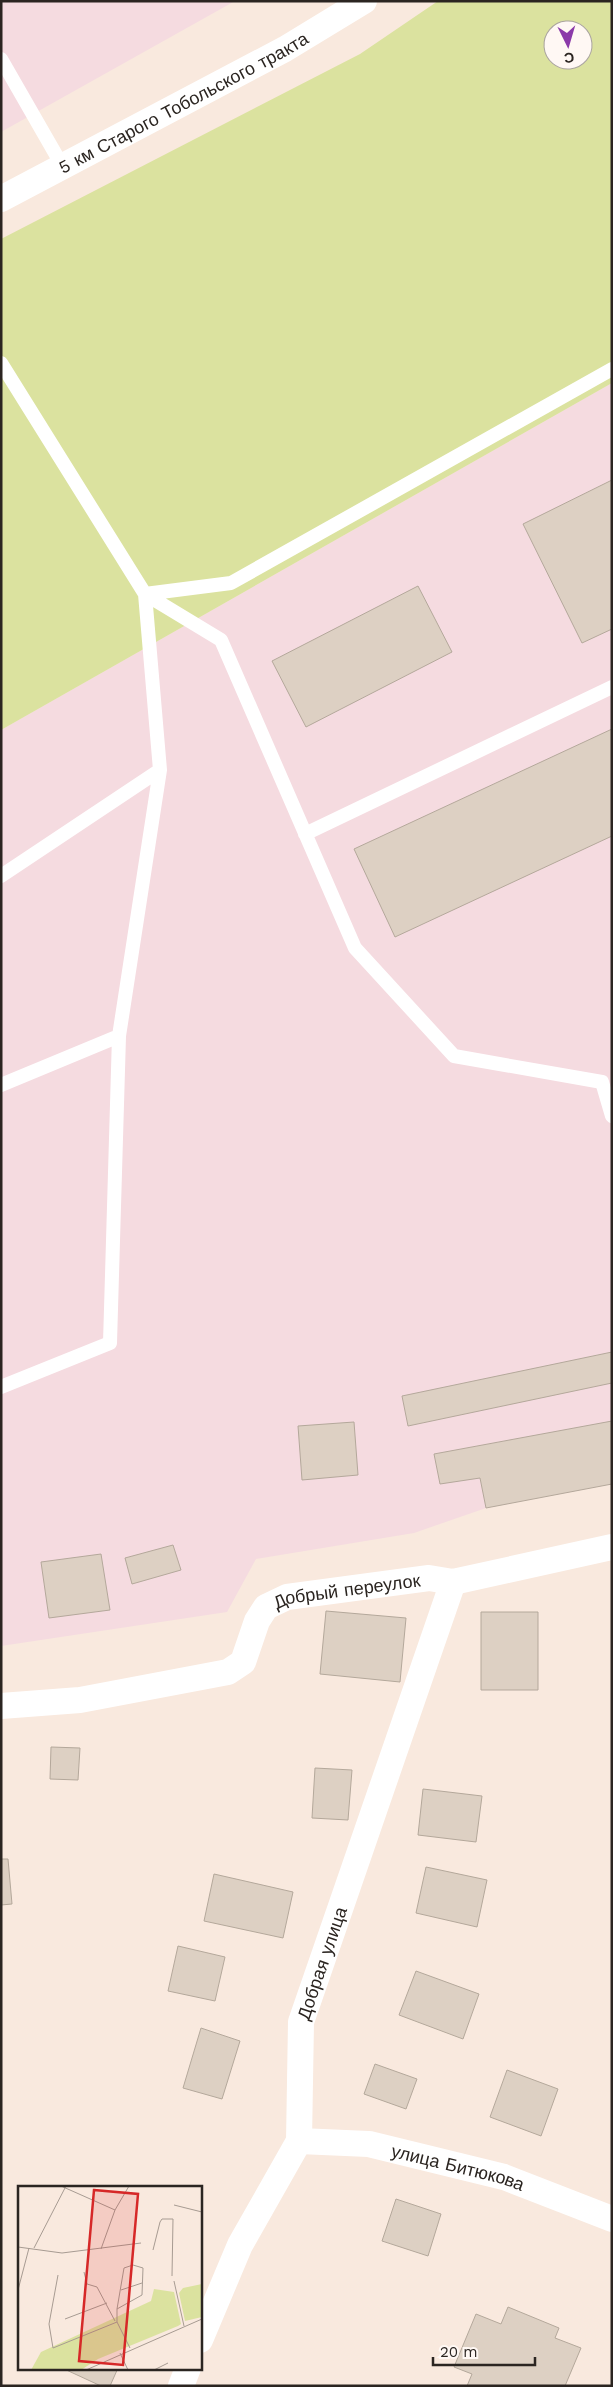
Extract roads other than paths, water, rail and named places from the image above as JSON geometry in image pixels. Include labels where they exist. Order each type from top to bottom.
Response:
[{"type":"street","name":"5 км Старого Тобольского тракта","points":[[1,199],[285,49],[364,1]]},
{"type":"street","name":"Добрый переулок","points":[[1,1706],[80,1700],[228,1672],[243,1662],[257,1621],[266,1607],[287,1598],[429,1578],[453,1582],[612,1547]]},
{"type":"street","name":"Добрая улица","points":[[201,2338],[240,2245],[298,2141],[301,2022],[453,1582]]},
{"type":"street","name":"улица Битюкова","points":[[298,2141],[369,2144],[504,2177],[612,2219]]},
{"type":"street","points":[[181,2386],[187,2370]]},
{"type":"lane","points":[[1,59],[63,167]]},
{"type":"lane","points":[[1,363],[145,594],[221,640],[355,948],[454,1056],[602,1082],[612,1116]]},
{"type":"lane","points":[[145,594],[231,583],[612,369]]},
{"type":"lane","points":[[1,1387],[110,1343],[119,1036],[160,770],[145,594]]},
{"type":"lane","points":[[305,834],[612,687]]},
{"type":"lane","points":[[1,876],[160,770]]},
{"type":"lane","points":[[1,1085],[119,1036]]}]
